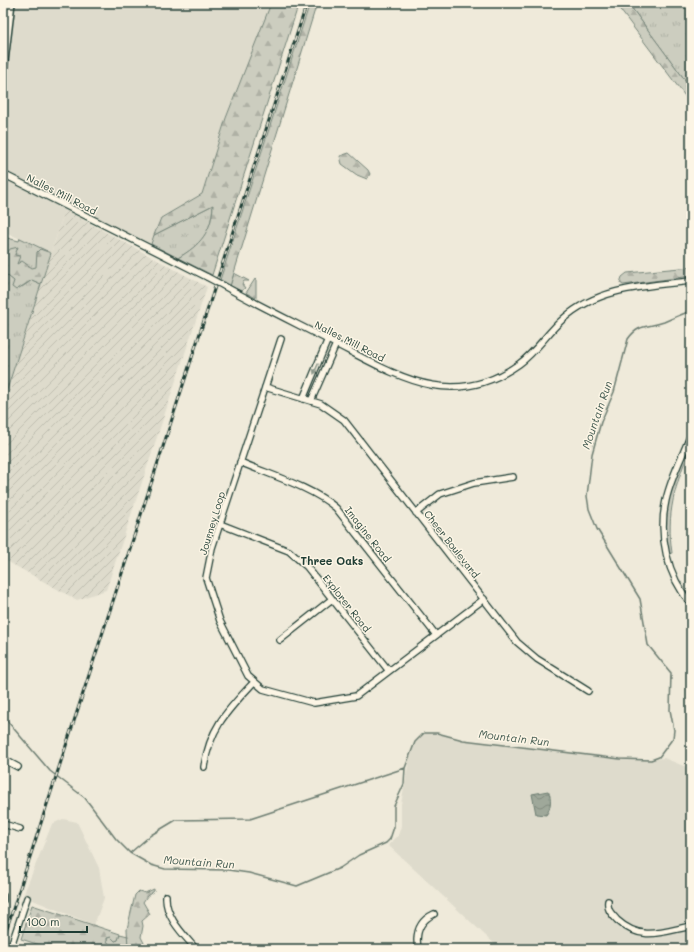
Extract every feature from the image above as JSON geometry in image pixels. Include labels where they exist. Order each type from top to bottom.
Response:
[{"type":"main road","points":[[3,70],[11,3]]},
{"type":"street","name":"Nalles Mill Road","points":[[3,174],[411,381],[444,387],[466,386],[500,376],[520,363],[563,319],[590,301],[622,290],[691,281]]},
{"type":"street","name":"Journey Loop","points":[[281,339],[212,548],[206,578],[220,621],[248,676],[263,689],[314,703],[356,696],[484,599]]},
{"type":"street","points":[[303,399],[328,339]]},
{"type":"street","points":[[311,401],[336,344]]},
{"type":"street","name":"Cheer Boulevard","points":[[266,387],[321,404],[344,420],[517,642],[537,659],[588,691]]},
{"type":"street","points":[[691,434],[666,498],[663,526],[665,550],[671,570],[691,604]]},
{"type":"street","name":"Imagine Road","points":[[240,462],[301,488],[330,503],[336,508],[436,635]]},
{"type":"street","points":[[416,512],[440,494],[474,483],[513,476]]},
{"type":"street","name":"Explorer Road","points":[[220,524],[289,551],[307,567],[388,671]]},
{"type":"street","points":[[280,640],[332,599]]},
{"type":"street","points":[[204,767],[206,747],[217,725],[254,682]]},
{"type":"street","points":[[3,758],[18,767]]},
{"type":"street","points":[[3,824],[20,829]]},
{"type":"street","points":[[166,896],[166,906],[172,918],[196,949]]},
{"type":"street","points":[[10,949],[27,898]]},
{"type":"street","points":[[608,901],[609,912],[626,927],[637,933],[658,934],[691,926]]},
{"type":"street","points":[[418,949],[417,937],[421,923],[426,918],[434,914]]},
{"type":"shaded area","points":[[12,3],[263,3],[271,6],[226,118],[202,194],[161,218],[151,244],[3,174],[3,70]]},
{"type":"shaded area","points":[[3,177],[65,210],[51,253],[3,231]]},
{"type":"shaded area","points":[[65,210],[207,287],[106,590],[77,600],[3,559],[3,403]]},
{"type":"shaded area","points":[[424,733],[437,733],[456,739],[642,760],[664,758],[691,769],[691,949],[500,949],[388,845],[398,836],[401,826],[401,804],[409,760],[415,742]]},
{"type":"shaded area","points":[[63,819],[77,822],[99,868],[104,898],[94,925],[23,896],[52,824]]},
{"type":"green space","points":[[263,3],[299,3],[212,275],[178,258],[193,248],[203,237],[210,223],[213,205],[154,235],[161,218],[202,194],[226,118],[270,6]]},
{"type":"green space","points":[[310,3],[317,3],[230,286],[220,280]]},
{"type":"green space","points":[[615,3],[628,3],[691,88],[691,104]]},
{"type":"green space","points":[[628,3],[691,3],[691,88]]},
{"type":"green space","points":[[349,153],[368,170],[370,174],[367,179],[357,175],[342,164],[340,156]]},
{"type":"green space","points":[[213,205],[210,223],[204,237],[186,253],[178,258],[151,244],[154,235]]},
{"type":"green space","points":[[3,237],[19,241],[20,238],[47,251],[40,251],[39,264],[35,269],[18,267],[3,260]]},
{"type":"green space","points":[[18,247],[15,255],[20,256],[17,264],[22,261],[32,268],[36,267],[37,252],[40,249],[51,253],[41,284],[32,280],[16,290],[12,287],[14,281],[3,272],[3,259],[10,249]]},
{"type":"green space","points":[[691,267],[691,276],[623,285],[620,283],[622,277],[627,273]]},
{"type":"green space","points":[[3,272],[22,287],[32,280],[41,284],[4,399],[3,398]]},
{"type":"green space","points":[[234,273],[249,281],[244,281],[242,284],[245,288],[241,291],[230,286]]},
{"type":"green space","points":[[255,279],[256,280],[256,298],[246,293]]},
{"type":"green space","points":[[687,448],[690,449],[680,475],[673,500],[670,525],[672,553],[668,554],[665,526],[669,494]]},
{"type":"green space","points":[[154,889],[154,891],[147,896],[143,902],[150,914],[142,921],[143,926],[141,937],[147,949],[128,949],[127,929],[135,895],[139,891],[145,893]]},
{"type":"green space","points":[[32,905],[120,934],[118,940],[115,941],[111,937],[107,938],[110,949],[43,949],[43,946],[21,939]]},
{"type":"green space","points":[[120,934],[128,936],[128,949],[110,949],[107,938],[111,937],[115,941],[118,940]]},
{"type":"water","points":[[548,791],[550,806],[548,812],[546,815],[536,814],[532,794]]},
{"type":"waterway","name":"Mountain Run","points":[[3,716],[50,771],[85,798],[116,839],[130,853],[151,865],[165,869],[228,870],[249,873],[297,886],[340,868],[359,855],[386,843],[390,839],[394,827],[394,806],[404,784],[405,768],[415,742],[424,733],[437,733],[463,740],[620,759],[651,760],[659,757],[673,738],[674,730],[670,710],[671,673],[648,645],[640,599],[597,529],[589,509],[587,496],[592,454],[601,422],[614,392],[628,339],[636,330],[640,328],[658,324],[691,311]]},
{"type":"waterway","points":[[130,853],[151,835],[176,820],[250,819],[405,768]]},
{"type":"railway","points":[[3,940],[307,3]]},
{"type":"district","name":"Three Oaks","points":[[332,561]]}]
